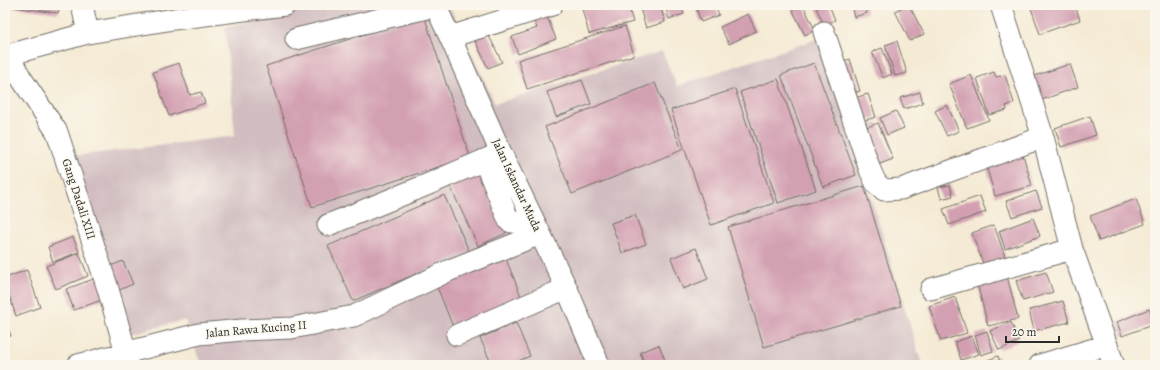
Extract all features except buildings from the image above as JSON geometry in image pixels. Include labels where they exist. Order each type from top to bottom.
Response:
[{"type":"street","points":[[82,5],[88,33]]},
{"type":"street","points":[[7,54],[174,12],[285,5]]},
{"type":"street","points":[[450,37],[552,5]]},
{"type":"street","points":[[1001,5],[1043,137],[1072,249],[1114,365]]},
{"type":"street","points":[[296,39],[435,6]]},
{"type":"street","name":"Jalan Iskandar Muda","points":[[435,6],[450,37],[492,157],[531,215],[567,289],[599,365]]},
{"type":"street","points":[[824,32],[870,170],[876,183],[884,190],[901,189],[1043,137]]},
{"type":"street","name":"Gang Dadali XIII","points":[[7,54],[57,132],[108,289],[127,359]]},
{"type":"street","points":[[328,225],[492,157]]},
{"type":"street","name":"Jalan Rawa Kucing II","points":[[78,365],[127,359],[199,334],[242,330],[292,328],[354,316],[450,270],[540,234]]},
{"type":"street","points":[[931,289],[1072,249]]},
{"type":"street","points":[[457,336],[567,289]]},
{"type":"street","points":[[1040,365],[1107,345]]},
{"type":"shaded area","points":[[249,5],[449,5],[495,104],[662,51],[677,86],[823,37],[922,365],[201,365],[185,320],[126,335],[75,156],[235,136],[225,27],[251,21]]}]
